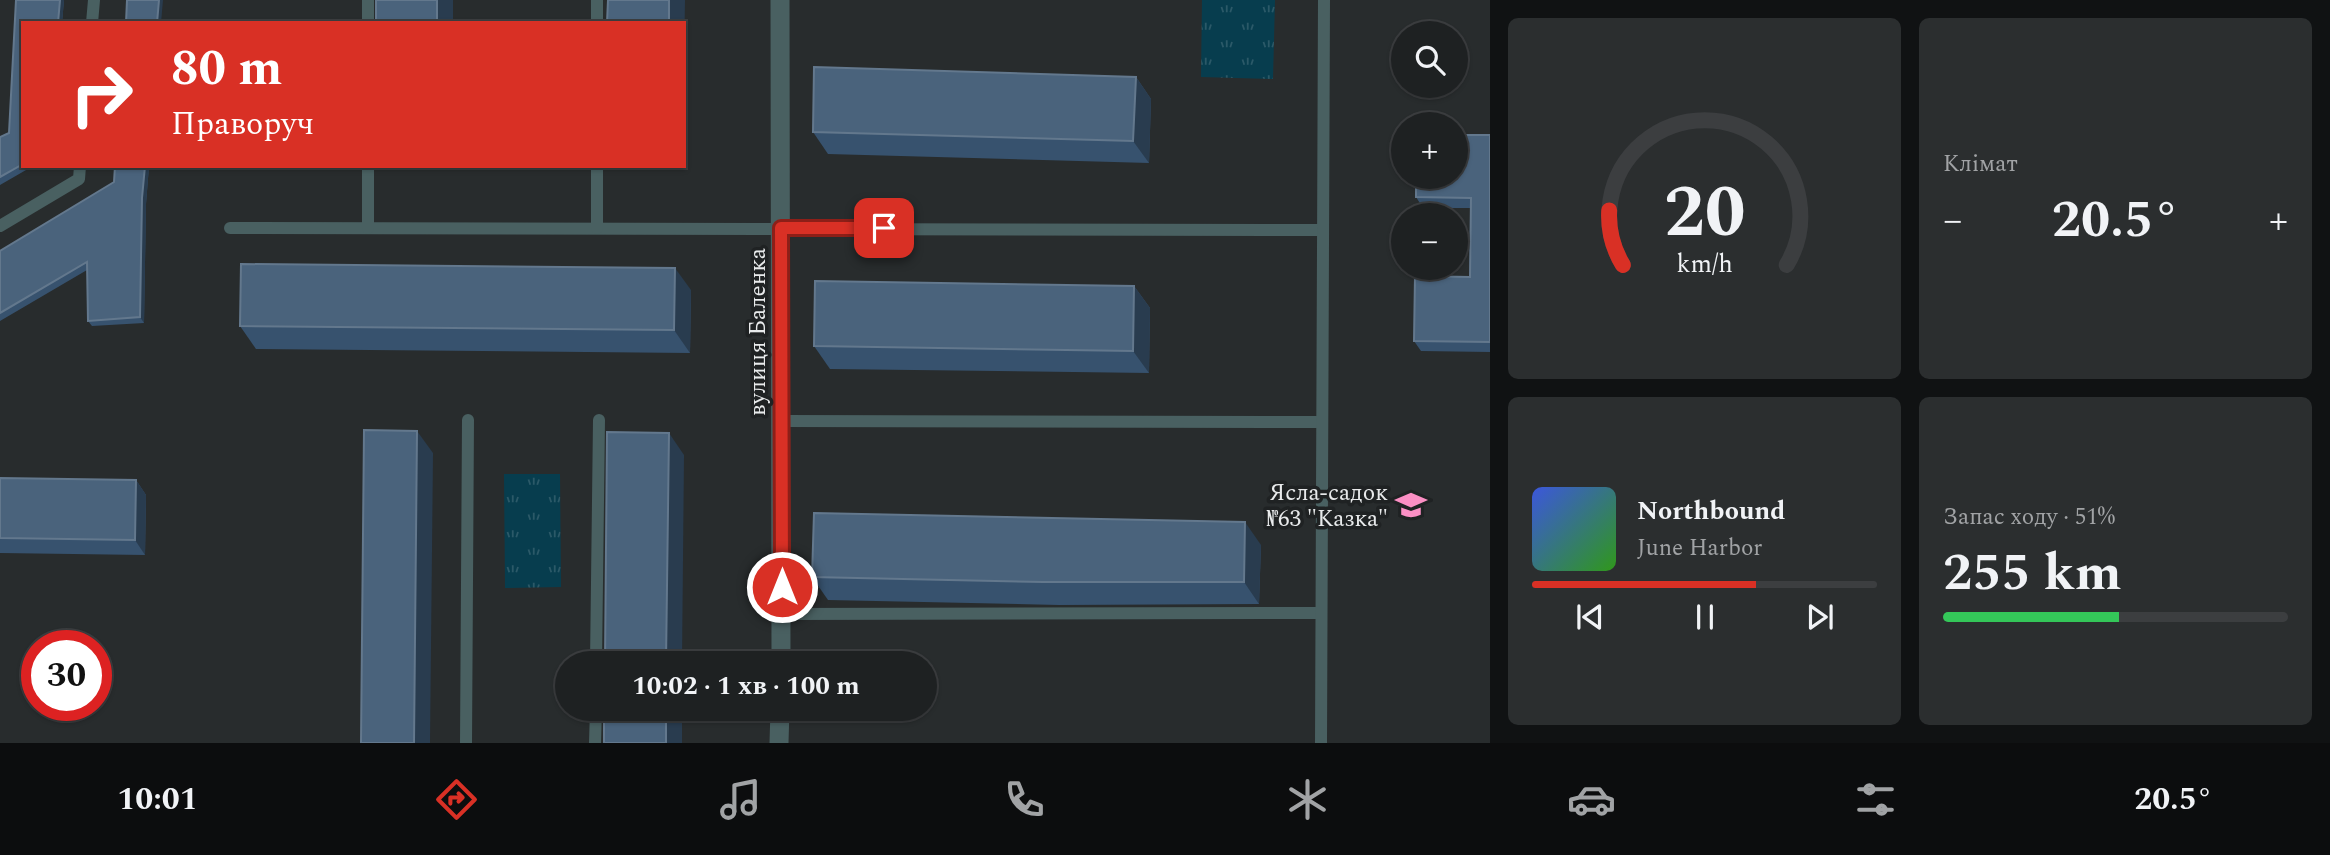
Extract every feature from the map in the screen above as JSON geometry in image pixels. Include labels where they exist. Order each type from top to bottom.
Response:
[{"type":"street","name":"вулиця Баленка","points":[[780,0],[781,651]]},
{"type":"street","points":[[779,743],[780,721]]},
{"type":"lane","points":[[92,21],[94,0]]},
{"type":"lane","points":[[368,0],[368,21]]},
{"type":"lane","points":[[597,0],[597,21]]},
{"type":"lane","points":[[1321,743],[1324,0]]},
{"type":"lane","points":[[0,226],[79,179],[80,168]]},
{"type":"lane","points":[[368,168],[368,228]]},
{"type":"lane","points":[[597,168],[597,228]]},
{"type":"lane","points":[[230,228],[1323,230]]},
{"type":"lane","points":[[466,743],[468,420]]},
{"type":"lane","points":[[596,651],[599,420]]},
{"type":"lane","points":[[781,421],[1322,422]]},
{"type":"lane","points":[[782,614],[1321,612]]},
{"type":"lane","points":[[595,743],[596,721]]},
{"type":"green space","points":[[1202,0],[1275,0],[1273,79],[1201,77]]},
{"type":"green space","points":[[504,474],[560,474],[561,587],[505,588]]},
{"type":"building","points":[[16,0],[60,0],[58,21],[21,21],[21,165],[0,177],[0,137],[9,133]]},
{"type":"building","points":[[127,0],[159,0],[157,21],[126,21]]},
{"type":"building","points":[[376,0],[437,0],[437,21],[376,21]]},
{"type":"building","points":[[608,0],[669,0],[669,21],[607,21]]},
{"type":"building","points":[[814,67],[1136,77],[1133,141],[813,132]]},
{"type":"building","points":[[1468,135],[1490,135],[1490,342],[1414,341],[1415,280],[1468,280],[1470,277],[1471,198],[1416,197],[1416,189],[1468,189]]},
{"type":"building","points":[[115,168],[145,168],[140,317],[88,321],[87,262],[0,313],[0,251],[114,182]]},
{"type":"building","points":[[241,264],[675,268],[674,330],[240,326]]},
{"type":"building","points":[[815,281],[1134,286],[1133,351],[814,346]]},
{"type":"building","points":[[364,430],[417,431],[414,743],[361,743]]},
{"type":"building","points":[[607,432],[669,433],[666,651],[605,651]]},
{"type":"building","points":[[0,478],[136,480],[135,540],[0,538]]},
{"type":"building","points":[[814,513],[1245,522],[1244,582],[1043,582],[812,577]]},
{"type":"building","points":[[604,721],[666,721],[666,743],[604,743]]},
{"type":"place","name":"Ясла-садок №63 \"Казка\"","points":[[1411,505]]},
{"type":"route","points":[[782,587],[781,228],[884,228]]}]
